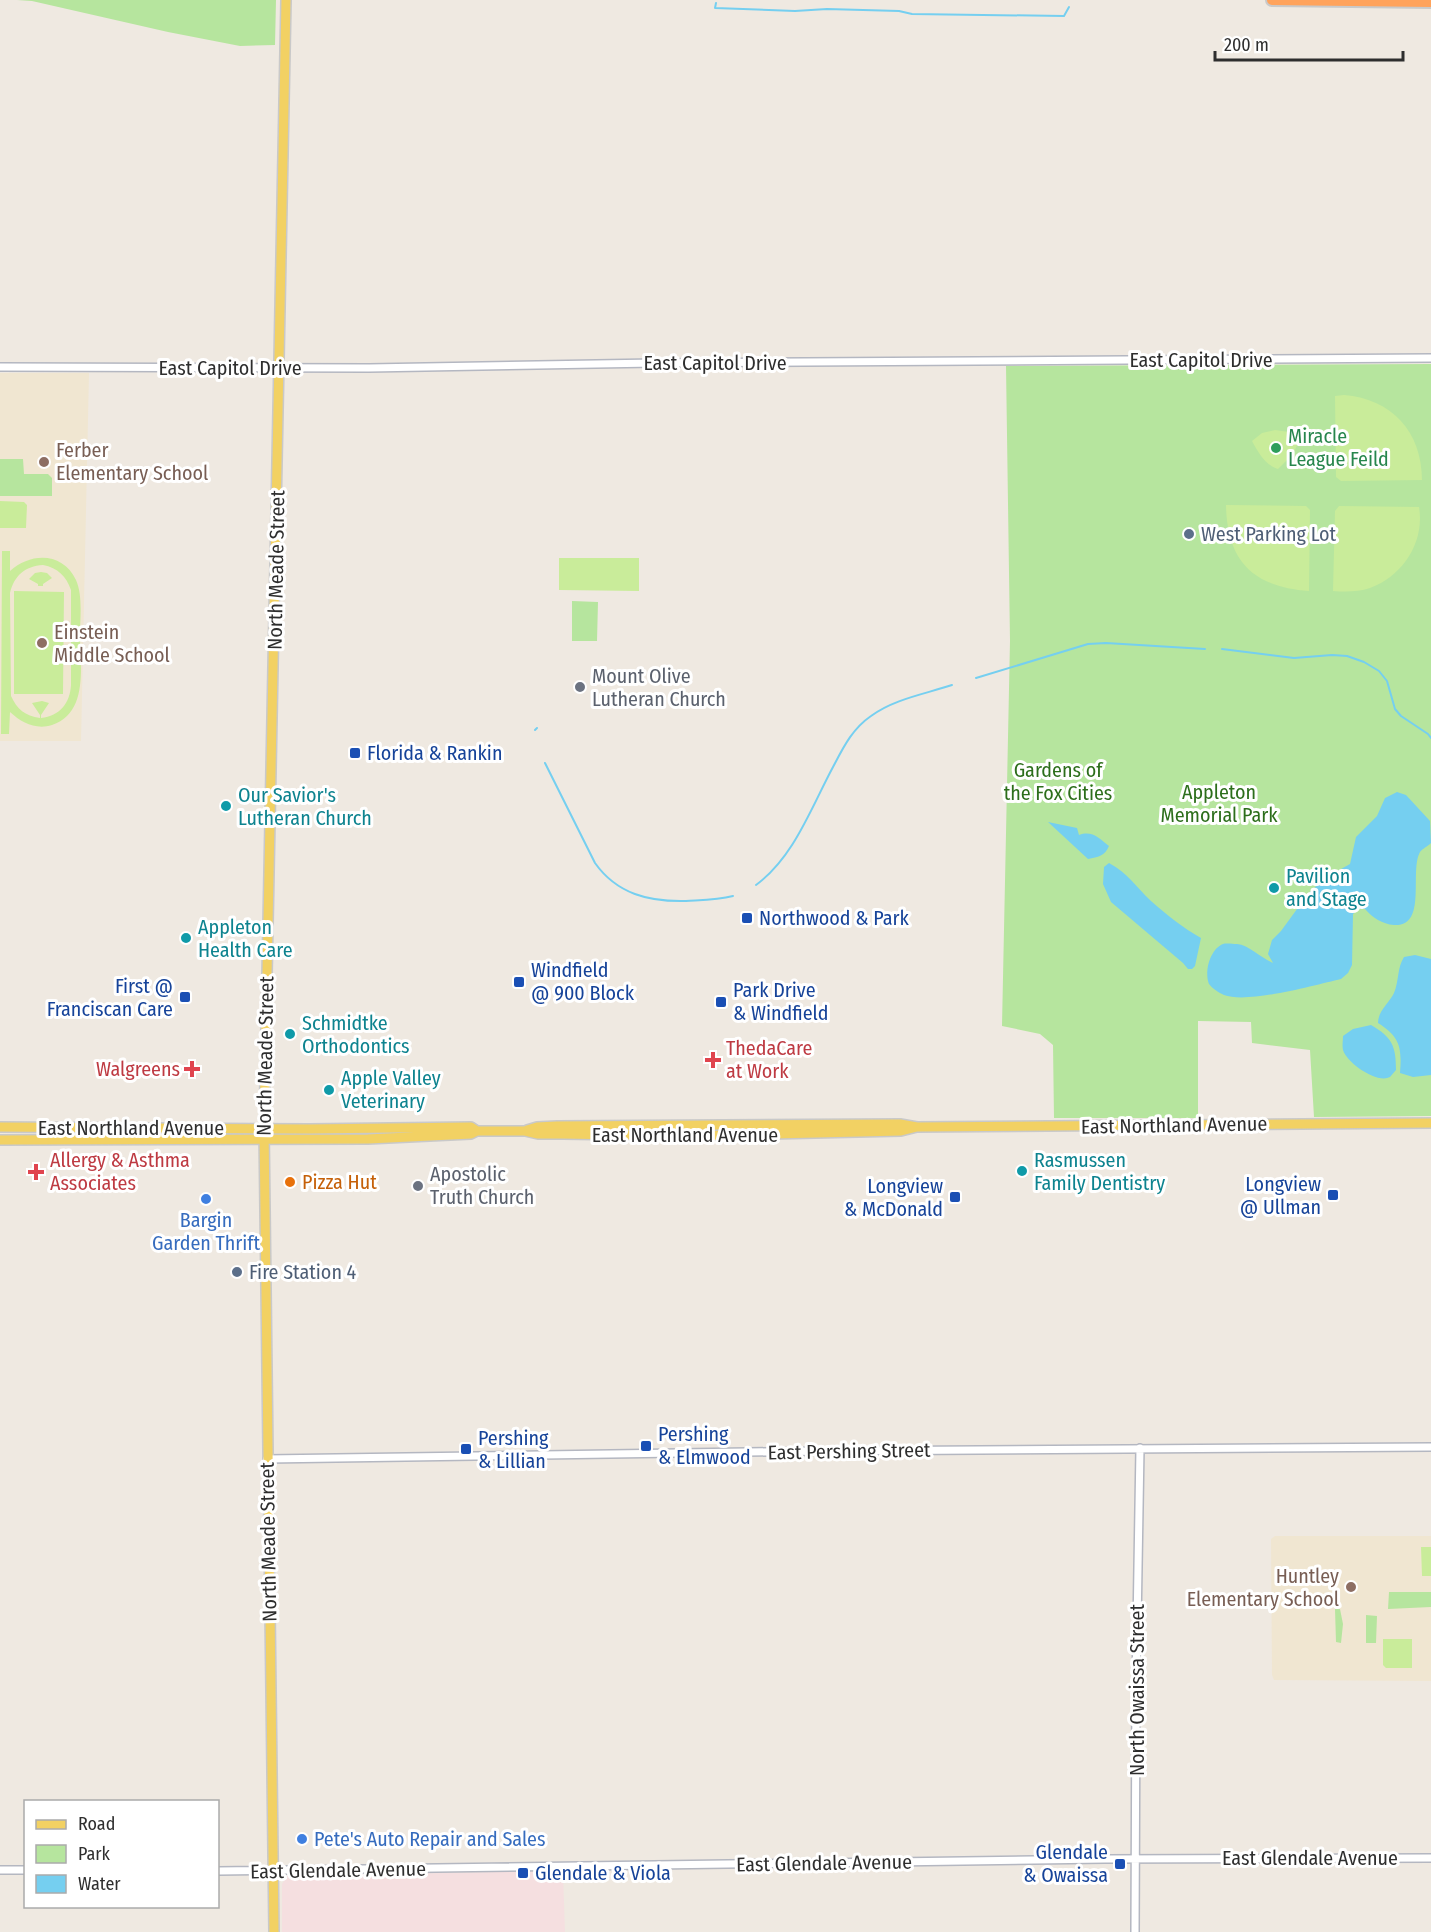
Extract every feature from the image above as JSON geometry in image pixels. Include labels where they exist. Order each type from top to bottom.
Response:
[{"type":"highway","points":[[1272,0],[1431,2]]},
{"type":"highway","points":[[1402,2],[1431,7]]},
{"type":"main road","name":"North Meade Street","points":[[274,1932],[264,1129],[286,0]]},
{"type":"main road","name":"East Northland Avenue","points":[[0,1140],[388,1139],[471,1134],[477,1131],[684,1136],[901,1131],[917,1127],[1431,1123]]},
{"type":"main road","name":"East Northland Avenue","points":[[0,1127],[264,1129],[471,1127],[477,1131]]},
{"type":"street","name":"East Capitol Drive","points":[[0,368],[280,369],[648,363],[1431,358]]},
{"type":"street","name":"East Pershing Street","points":[[267,1459],[1140,1448],[1431,1447]]},
{"type":"street","name":"North Owaissa Street","points":[[1135,1932],[1140,1448]]},
{"type":"street","name":"East Glendale Avenue","points":[[219,1871],[1136,1859],[1431,1858]]},
{"type":"street","points":[[0,1870],[24,1870]]},
{"type":"shaded area","points":[[0,373],[89,373],[81,741],[0,741]]},
{"type":"shaded area","name":"Huntley Elementary School","points":[[1275,1536],[1431,1536],[1431,1681],[1274,1680],[1272,1675],[1271,1539]]},
{"type":"shaded area","points":[[548,1871],[563,1873],[565,1932],[282,1932],[282,1884],[287,1876]]},
{"type":"green space","points":[[17,0],[276,0],[275,45],[240,46],[32,1]]},
{"type":"green space","name":"Appleton Memorial Park","points":[[1431,364],[1431,1116],[1314,1117],[1310,1050],[1252,1043],[1251,1022],[1198,1021],[1198,1118],[1054,1118],[1053,1045],[1040,1034],[1002,1026],[1010,641],[1006,366]]},
{"type":"green space","points":[[1344,395],[1376,403],[1401,421],[1417,447],[1422,480],[1341,481],[1336,477],[1335,396]]},
{"type":"green space","name":"Miracle League Feild","points":[[1275,430],[1289,432],[1300,440],[1292,455],[1278,469],[1259,454],[1252,441],[1262,433]]},
{"type":"green space","points":[[0,459],[23,459],[24,474],[48,474],[52,478],[52,496],[0,496]]},
{"type":"green space","points":[[0,501],[24,502],[27,505],[26,528],[0,528]]},
{"type":"green space","points":[[1226,505],[1306,506],[1310,510],[1309,591],[1273,584],[1247,568],[1232,542]]},
{"type":"green space","points":[[1339,506],[1419,507],[1419,533],[1415,545],[1402,566],[1382,583],[1361,590],[1333,591],[1335,511]]},
{"type":"green space","points":[[2,551],[10,551],[10,571],[27,560],[46,558],[63,564],[76,580],[80,600],[81,673],[77,699],[72,710],[64,719],[52,725],[40,727],[24,722],[10,712],[9,734],[1,734]],"holes":[[[43,565],[61,573],[71,590],[71,685],[66,703],[54,715],[41,718],[49,703],[42,701],[32,703],[40,718],[22,711],[11,696],[10,593],[21,573],[31,567]]]},
{"type":"green space","points":[[559,558],[639,558],[639,591],[559,590]]},
{"type":"green space","points":[[35,573],[47,573],[52,578],[43,586],[38,586],[29,579]]},
{"type":"green space","points":[[14,591],[64,592],[63,694],[14,694]]},
{"type":"green space","points":[[572,601],[598,602],[597,641],[572,641]]},
{"type":"green space","points":[[1421,1547],[1431,1547],[1431,1576],[1422,1576]]},
{"type":"green space","points":[[1389,1592],[1431,1592],[1431,1607],[1388,1609]]},
{"type":"green space","points":[[1335,1609],[1340,1609],[1343,1624],[1341,1643],[1336,1642]]},
{"type":"green space","points":[[1366,1615],[1377,1616],[1376,1643],[1366,1643]]},
{"type":"green space","points":[[1383,1639],[1412,1639],[1412,1668],[1386,1668],[1383,1665]]},
{"type":"water","points":[[1397,792],[1406,795],[1430,821],[1431,843],[1420,852],[1417,861],[1416,897],[1411,917],[1404,923],[1394,925],[1378,920],[1365,909],[1358,909],[1353,914],[1352,965],[1341,979],[1282,993],[1249,997],[1224,995],[1212,987],[1209,984],[1207,973],[1209,961],[1218,947],[1223,944],[1242,945],[1273,963],[1268,954],[1272,940],[1308,894],[1325,878],[1350,864],[1356,837],[1377,816],[1385,798]]},
{"type":"water","points":[[1048,822],[1077,828],[1079,835],[1092,834],[1109,846],[1103,854],[1088,859]]},
{"type":"water","points":[[1109,863],[1127,876],[1151,901],[1181,926],[1201,938],[1195,966],[1192,969],[1188,969],[1111,902],[1103,884],[1104,867]]},
{"type":"water","points":[[1415,955],[1431,959],[1431,1075],[1413,1077],[1400,1073],[1398,1044],[1391,1033],[1378,1023],[1378,1019],[1394,993],[1404,957]]},
{"type":"water","points":[[1371,1025],[1388,1038],[1394,1048],[1396,1070],[1390,1077],[1378,1078],[1363,1071],[1350,1061],[1343,1050],[1343,1036],[1353,1029]]},
{"type":"waterway","points":[[716,3],[715,8],[1064,16],[1069,7]]},
{"type":"waterway","points":[[976,678],[1088,644],[1205,649]]},
{"type":"waterway","points":[[1222,649],[1294,658],[1347,656],[1364,662],[1379,671],[1387,681],[1395,709],[1401,716],[1431,738]]},
{"type":"waterway","points":[[756,885],[781,861],[791,846],[840,753],[858,727],[890,705],[952,685]]},
{"type":"waterway","points":[[545,763],[595,863],[613,882],[635,894],[659,900],[686,901],[733,896]]},
{"type":"place","name":"Miracle League Feild","points":[[1276,448]]},
{"type":"place","name":"Ferber Elementary School","points":[[44,462]]},
{"type":"place","name":"West Parking Lot","points":[[1189,534]]},
{"type":"place","name":"Einstein Middle School","points":[[42,643]]},
{"type":"place","name":"Mount Olive Lutheran Church","points":[[580,687]]},
{"type":"place","name":"Florida & Rankin","points":[[355,753]]},
{"type":"place","name":"Our Savior's Lutheran Church","points":[[226,806]]},
{"type":"place","name":"Pavilion and Stage","points":[[1274,888]]},
{"type":"place","name":"Northwood & Park","points":[[747,918]]},
{"type":"place","name":"Appleton Health Care","points":[[186,938]]},
{"type":"place","name":"Windfield @ 900 Block","points":[[519,982]]},
{"type":"place","name":"First @ Franciscan Care","points":[[185,997]]},
{"type":"place","name":"Park Drive & Windfield","points":[[721,1002]]},
{"type":"place","name":"Schmidtke Orthodontics","points":[[290,1034]]},
{"type":"place","name":"ThedaCare at Work","points":[[713,1060]]},
{"type":"place","name":"Walgreens","points":[[192,1069]]},
{"type":"place","name":"Apple Valley Veterinary","points":[[329,1090]]},
{"type":"place","name":"Rasmussen Family Dentistry","points":[[1022,1171]]},
{"type":"place","name":"Allergy & Asthma Associates","points":[[36,1172]]},
{"type":"place","name":"Pizza Hut","points":[[290,1182]]},
{"type":"place","name":"Apostolic Truth Church","points":[[418,1186]]},
{"type":"place","name":"Longview @ Ullman","points":[[1333,1195]]},
{"type":"place","name":"Longview & McDonald","points":[[955,1197]]},
{"type":"place","name":"Bargin Garden Thrift","points":[[206,1199]]},
{"type":"place","name":"Fire Station 4","points":[[237,1272]]},
{"type":"place","name":"Pershing & Elmwood","points":[[646,1446]]},
{"type":"place","name":"Pershing & Lillian","points":[[466,1449]]},
{"type":"place","name":"Huntley Elementary School","points":[[1351,1587]]},
{"type":"place","name":"Pete's Auto Repair and Sales","points":[[302,1839]]},
{"type":"place","name":"Glendale & Owaissa","points":[[1120,1864]]},
{"type":"place","name":"Glendale & Viola","points":[[523,1873]]},
{"type":"park label","name":"Gardens of the Fox Cities","points":[[1058,782]]}]
